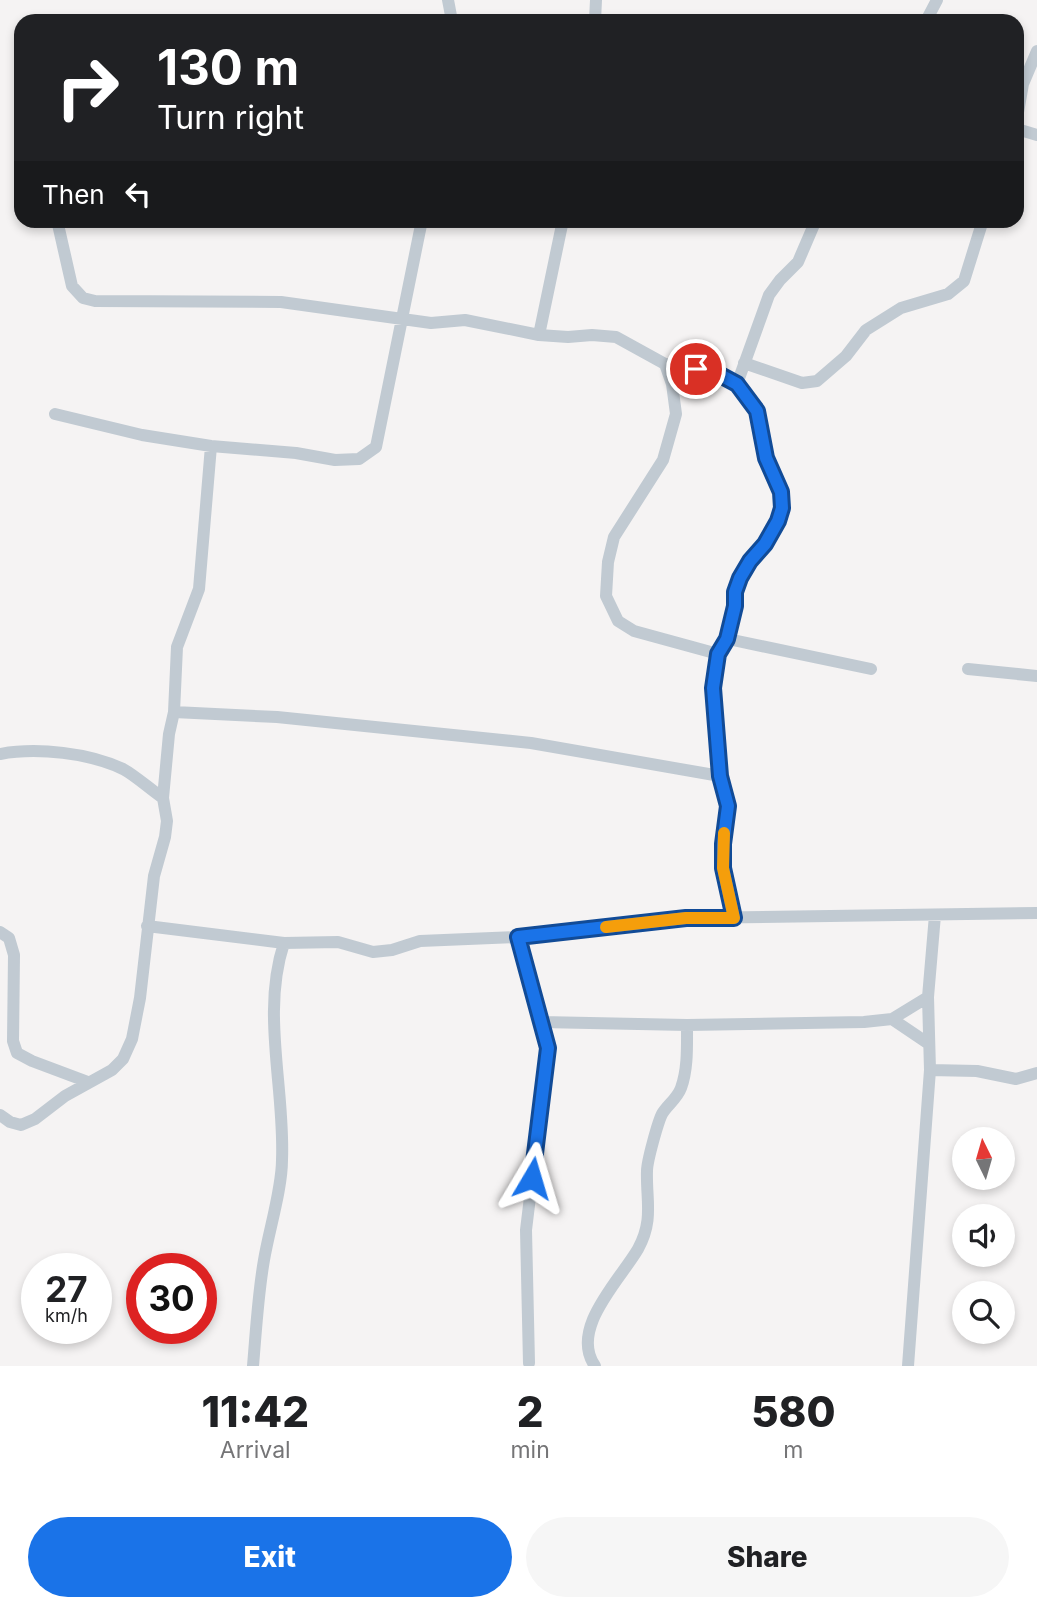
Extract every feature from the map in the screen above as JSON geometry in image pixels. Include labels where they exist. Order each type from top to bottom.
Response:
[{"type":"street","points":[[1024,82],[1037,51]]},
{"type":"street","points":[[59,228],[72,286],[83,298],[95,302],[281,302],[431,323],[465,320],[539,335],[616,337],[665,364],[711,370],[737,384],[757,411],[766,458],[781,492],[782,508],[765,544],[740,578],[727,639],[718,654],[713,699],[720,776],[728,806],[723,868],[734,918]]},
{"type":"street","points":[[55,414],[142,435],[211,446],[296,453],[335,460],[359,459],[376,447],[420,228]]},
{"type":"street","points":[[539,335],[561,228]]},
{"type":"street","points":[[737,384],[768,295],[798,262],[813,228]]},
{"type":"street","points":[[744,363],[802,383],[817,381],[846,356],[866,330],[901,308],[948,294],[964,281],[981,228]]},
{"type":"street","points":[[665,364],[673,384],[676,414],[663,460],[614,537],[608,562],[606,596],[618,621],[634,631],[718,654]]},
{"type":"street","points":[[0,1115],[21,1125],[35,1119],[65,1096],[112,1070],[124,1059],[132,1039],[140,998],[154,876],[167,821],[163,798],[169,734],[174,712],[177,647],[199,589],[211,446]]},
{"type":"street","points":[[727,639],[871,669]]},
{"type":"street","points":[[968,669],[1037,676]]},
{"type":"street","points":[[174,712],[277,717],[531,743],[720,776]]},
{"type":"street","points":[[0,754],[36,750],[100,760],[126,771],[163,798]]},
{"type":"street","points":[[147,926],[284,943],[338,942],[373,952],[420,942],[518,937],[686,918],[1037,913]]},
{"type":"street","points":[[908,1366],[930,1070],[928,997],[935,915]]},
{"type":"street","points":[[0,932],[9,938],[14,955],[13,1041],[17,1052],[32,1061],[88,1082]]},
{"type":"street","points":[[518,937],[548,1048],[526,1230],[529,1363]]},
{"type":"street","points":[[253,1366],[263,1264],[282,1161],[274,991],[277,964],[284,943]]},
{"type":"street","points":[[541,1022],[687,1025],[892,1019],[928,997]]},
{"type":"street","points":[[892,1019],[929,1044]]},
{"type":"street","points":[[595,1366],[589,1358],[586,1346],[588,1335],[604,1298],[638,1248],[647,1226],[647,1169],[662,1114],[680,1092],[685,1076],[687,1025]]},
{"type":"street","points":[[930,1070],[977,1071],[1016,1079],[1037,1073]]},
{"type":"slow traffic","points":[[606,927],[686,918],[734,918],[723,868],[724,833]]},
{"type":"route","points":[[532,1178],[548,1048],[518,937],[686,918],[734,918],[723,868],[728,806],[720,776],[713,688],[718,654],[727,639],[735,606],[735,592],[750,561],[765,544],[778,521],[782,508],[781,492],[766,458],[757,411],[737,384],[711,370],[696,369]]}]
